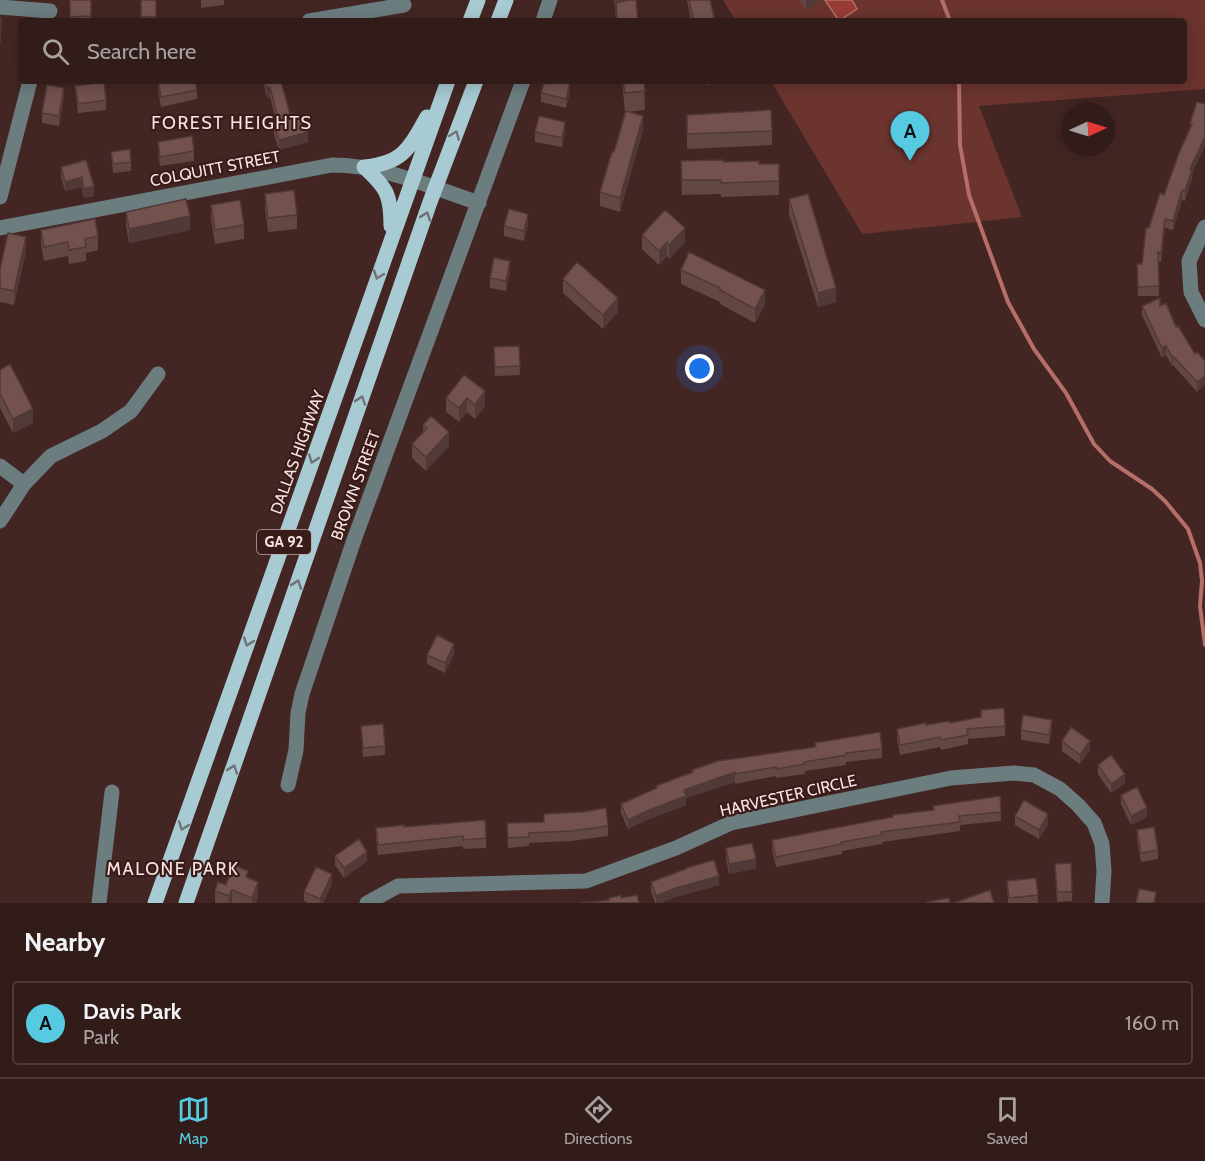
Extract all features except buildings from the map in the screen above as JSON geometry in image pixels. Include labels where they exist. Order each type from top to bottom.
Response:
[{"type":"main road","points":[[471,18],[478,0]]},
{"type":"main road","points":[[499,18],[506,0]]},
{"type":"main road","points":[[364,167],[392,162],[407,151],[446,84]]},
{"type":"main road","name":"DALLAS HIGHWAY","points":[[155,903],[447,84]]},
{"type":"main road","name":"GA 92","points":[[186,903],[435,189],[475,84]]},
{"type":"main road","points":[[364,167],[381,183],[390,198],[391,241]]},
{"type":"street","points":[[544,18],[550,0]]},
{"type":"street","points":[[327,18],[404,5]]},
{"type":"street","points":[[0,8],[50,11]]},
{"type":"street","points":[[0,197],[29,84]]},
{"type":"street","name":"BROWN STREET","points":[[288,785],[296,750],[298,712],[302,694],[354,540],[522,84]]},
{"type":"street","name":"COLQUITT STREET","points":[[0,228],[332,165],[364,167],[435,189]]},
{"type":"street","points":[[435,189],[479,203]]},
{"type":"street","points":[[1205,227],[1189,261],[1191,292],[1205,320]]},
{"type":"street","points":[[0,521],[24,484],[51,456],[102,431],[131,411],[158,374]]},
{"type":"street","points":[[0,466],[24,484]]},
{"type":"street","name":"HARVESTER CIRCLE","points":[[367,903],[398,886],[586,881],[676,848],[731,823],[951,778],[1014,773],[1034,776],[1060,789],[1094,823],[1102,844],[1104,871],[1102,903]]},
{"type":"street","points":[[99,903],[112,792]]},
{"type":"shaded area","points":[[723,0],[1205,0],[1205,89],[979,106],[1022,217],[862,234],[773,84],[1187,84],[1187,18],[734,18]]},
{"type":"shaded area","points":[[825,0],[852,0],[857,9],[844,18],[837,18]]},
{"type":"waterway","points":[[942,0],[949,18]]},
{"type":"waterway","points":[[959,84],[960,145],[969,195],[1008,302],[1034,349],[1066,393],[1094,444],[1110,461],[1152,489],[1188,529],[1200,563],[1202,581],[1200,606],[1205,645]]},
{"type":"place","name":"Davis Park","points":[[910,161]]},
{"type":"district","name":"FOREST HEIGHTS","points":[[232,123]]},
{"type":"district","name":"MALONE PARK","points":[[173,869]]}]
